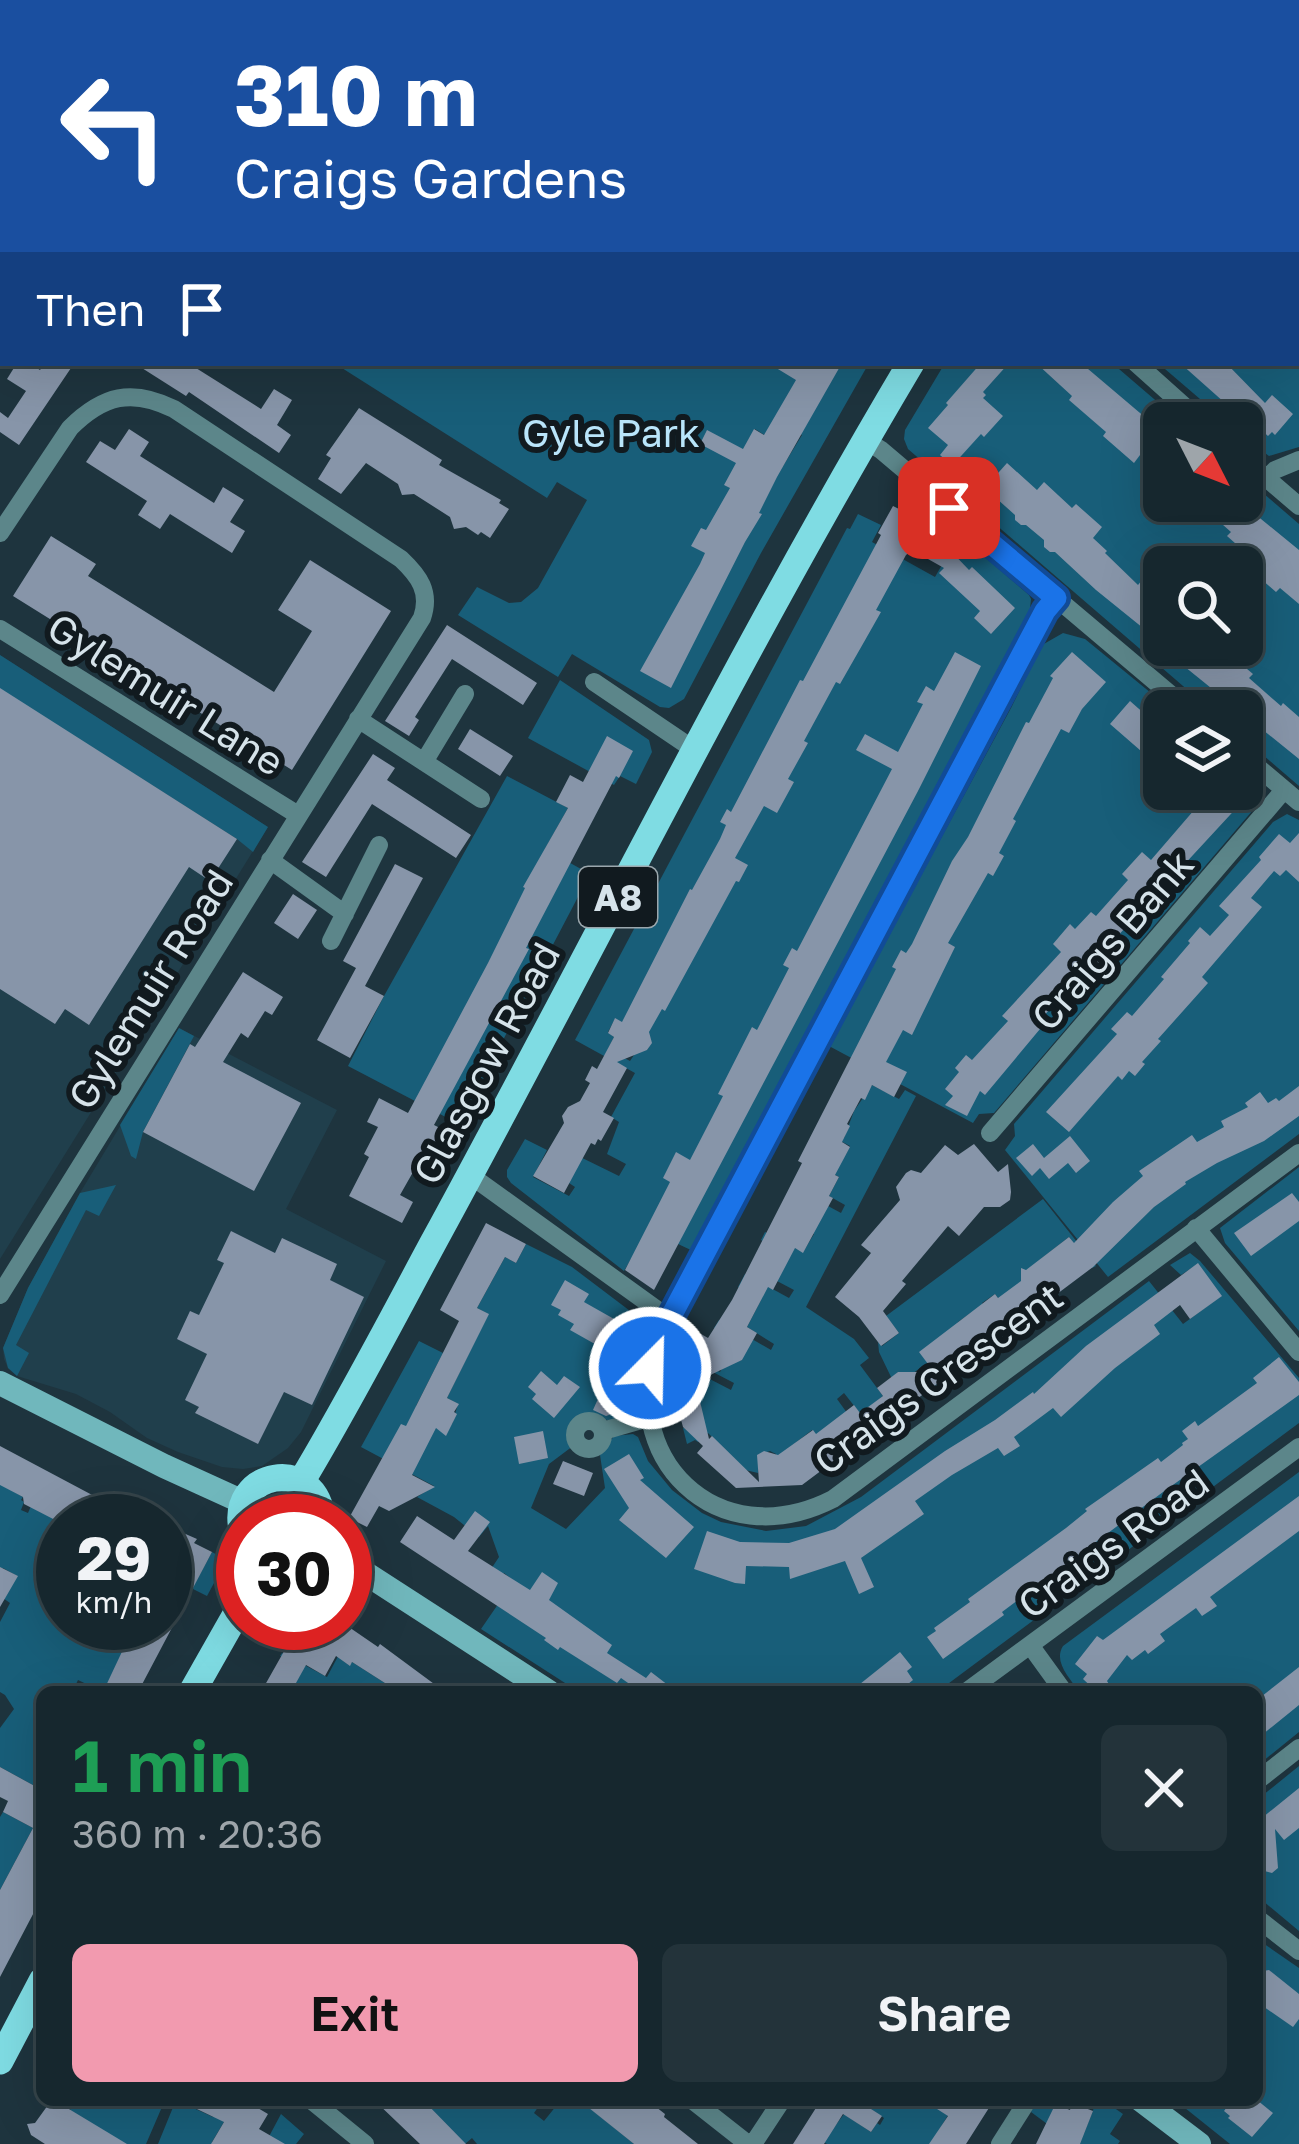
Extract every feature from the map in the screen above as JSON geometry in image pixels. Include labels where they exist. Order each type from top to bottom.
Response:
[{"type":"main road","name":"Glasgow Road","points":[[301,1482],[908,366]]},
{"type":"main road","points":[[0,1383],[225,1494]]},
{"type":"main road","points":[[248,1494],[263,1481],[283,1477],[301,1482],[314,1494]]},
{"type":"main road","points":[[372,1579],[516,1682]]},
{"type":"main road","points":[[195,1686],[216,1650]]},
{"type":"main road","points":[[0,2061],[36,1992]]},
{"type":"main road","points":[[1149,2106],[1198,2144]]},
{"type":"street","points":[[1139,366],[1180,402]]},
{"type":"street","name":"Gylemuir Road","points":[[0,532],[82,415],[122,396],[153,398],[383,546],[415,572],[424,587],[426,604],[422,618],[0,1294]]},
{"type":"street","points":[[865,440],[1165,690]]},
{"type":"street","points":[[1267,478],[1299,460]]},
{"type":"street","points":[[1263,475],[1299,506]]},
{"type":"street","points":[[603,1431],[648,1418],[650,1368],[659,1339],[1056,598]]},
{"type":"street","name":"Gylemuir Lane","points":[[0,629],[298,815]]},
{"type":"street","points":[[594,682],[695,751]]},
{"type":"street","points":[[424,762],[465,694]]},
{"type":"street","points":[[358,719],[482,799]]},
{"type":"street","points":[[1263,772],[1292,796]]},
{"type":"street","name":"Craigs Bank","points":[[990,1133],[1292,796]]},
{"type":"street","points":[[331,941],[379,845]]},
{"type":"street","points":[[270,860],[345,914]]},
{"type":"street","name":"Craigs Crescent","points":[[648,1418],[677,1475],[715,1505],[764,1518],[813,1509],[833,1499],[1299,1153]]},
{"type":"street","points":[[470,1175],[670,1319]]},
{"type":"street","points":[[1196,1228],[1299,1352]]},
{"type":"street","name":"Craigs Road","points":[[974,1686],[1299,1448]]},
{"type":"street","points":[[1030,1645],[1060,1686]]},
{"type":"street","points":[[1263,1776],[1299,1748]]},
{"type":"street","points":[[1263,1923],[1299,1951]]},
{"type":"street","points":[[318,2106],[365,2144]]},
{"type":"street","points":[[700,2106],[751,2144],[778,2106]]},
{"type":"street","points":[[1000,2144],[1024,2106]]},
{"type":"shaded area","points":[[0,655],[268,827],[0,1259]]},
{"type":"shaded area","points":[[179,1028],[337,1110],[286,1209],[386,1261],[301,1432],[262,1466],[222,1467],[178,1452],[76,1394],[17,1376],[4,1359],[3,1348],[28,1288]]},
{"type":"green space","name":"Gyle Park","points":[[339,366],[867,366],[684,699],[669,708],[572,654],[558,677],[458,615],[477,587],[509,603],[521,602],[538,588],[587,500],[557,482],[547,498]],"holes":[[[787,427],[802,435],[783,466],[746,444],[755,429],[766,436]]]},
{"type":"green space","points":[[943,366],[1116,366],[1158,402],[1143,402],[1143,522],[1263,522],[1263,493],[1299,524],[1299,786],[1263,755],[1263,690],[1188,690],[1160,666],[1263,666],[1263,546],[1143,546],[1143,652],[908,449],[905,430]]},
{"type":"green space","points":[[1162,366],[1299,366],[1299,447],[1269,456],[1263,452],[1263,402],[1204,402]]},
{"type":"green space","points":[[858,514],[881,525],[872,542],[935,577],[959,535],[1029,595],[1030,609],[693,1251],[678,1244],[631,1259],[624,1271],[511,1183],[507,1170],[525,1139],[547,1150],[533,1177],[569,1196],[575,1187],[569,1183],[568,1151],[619,1176],[626,1164],[607,1154],[619,1122],[611,1117],[635,1073],[575,1040]],"holes":[[[615,1019],[651,1043],[647,1050],[638,1049],[630,1061],[608,1049],[614,1037],[608,1032]]]},
{"type":"green space","points":[[1063,633],[1085,639],[1147,690],[1143,690],[1143,810],[1253,810],[994,1113],[979,1114],[973,1123],[829,1046],[1042,645]]},
{"type":"green space","points":[[0,655],[268,827],[253,852],[0,689]]},
{"type":"green space","points":[[560,680],[649,740],[652,752],[636,784],[620,776],[614,785],[528,738]]},
{"type":"green space","points":[[507,776],[568,808],[545,849],[590,874],[459,1124],[348,1066]]},
{"type":"green space","points":[[1287,814],[1299,820],[1299,1134],[1108,1277],[1005,1150],[1015,1136],[1014,1124],[1273,822]]},
{"type":"green space","points":[[179,1028],[194,1036],[143,1132],[136,1159],[120,1125]]},
{"type":"green space","points":[[872,1085],[899,1099],[905,1090],[916,1096],[806,1307],[854,1339],[869,1358],[860,1365],[883,1396],[864,1412],[877,1429],[844,1393],[837,1399],[850,1417],[836,1420],[831,1431],[846,1452],[843,1455],[827,1435],[820,1440],[812,1430],[776,1458],[770,1451],[758,1455],[758,1473],[741,1469],[708,1433],[687,1444],[683,1428],[704,1423],[675,1398],[669,1370],[696,1385],[702,1375],[731,1390],[734,1383],[707,1369],[720,1372],[724,1365],[742,1360],[744,1349],[714,1328],[719,1320],[771,1350],[774,1344],[747,1327],[761,1300],[738,1287],[745,1274],[789,1298],[794,1290],[777,1281],[783,1252],[761,1240],[765,1232],[803,1252],[814,1234],[796,1223],[828,1206],[841,1213],[845,1205],[829,1196],[839,1177],[825,1169],[846,1154],[850,1146],[833,1137],[844,1138],[854,1111]]},
{"type":"green space","points":[[1299,1167],[1299,1331],[1225,1243],[1220,1228]]},
{"type":"green space","points":[[116,1185],[99,1216],[86,1210],[16,1345],[29,1353],[17,1376],[8,1368],[3,1348],[28,1288],[80,1193]]},
{"type":"green space","points":[[1043,1199],[1096,1266],[1092,1268],[1069,1237],[1031,1271],[1022,1271],[1026,1285],[1002,1303],[995,1294],[982,1303],[1004,1333],[1001,1336],[981,1310],[972,1312],[958,1322],[941,1381],[934,1386],[920,1368],[908,1377],[898,1372],[892,1379],[878,1342],[882,1346],[899,1333],[886,1316]]},
{"type":"green space","points":[[526,1244],[572,1267],[649,1329],[636,1366],[634,1416],[609,1421],[593,1413],[582,1418],[571,1429],[573,1446],[549,1464],[531,1508],[566,1529],[605,1488],[600,1455],[614,1436],[633,1434],[672,1490],[702,1513],[766,1531],[806,1526],[861,1497],[1149,1281],[1183,1324],[1221,1296],[1198,1264],[1181,1275],[1170,1265],[1190,1253],[1299,1378],[1299,1423],[945,1686],[570,1686],[481,1629],[514,1581],[504,1573],[500,1578],[489,1572],[499,1557],[488,1526],[479,1537],[417,1497],[434,1486],[361,1447],[419,1341],[443,1353],[416,1406],[452,1424],[458,1404],[447,1398],[488,1314],[477,1308],[505,1257],[516,1263]]},
{"type":"green space","points":[[1299,1472],[1299,1732],[1263,1761],[1263,1686],[1074,1686],[1061,1664],[1063,1646]]},
{"type":"green space","points":[[0,1473],[4,1486],[23,1497],[21,1510],[36,1509],[36,1650],[122,1650],[128,1654],[112,1686],[91,1686],[78,1680],[75,1686],[36,1686],[36,1787],[0,1767],[0,1728],[14,1709],[0,1692],[0,1622],[10,1603],[3,1598],[17,1576],[3,1568],[0,1572]]},
{"type":"green space","points":[[212,1552],[216,1554],[216,1576],[207,1596],[192,1588]]},
{"type":"green space","points":[[343,1650],[342,1660],[390,1686],[294,1686],[303,1669],[282,1653],[327,1677]]},
{"type":"green space","points":[[1299,1766],[1299,1931],[1263,1901],[1263,1795]]},
{"type":"green space","points":[[3,1812],[33,1828],[0,1890],[0,1817]]},
{"type":"green space","points":[[1263,1943],[1299,1968],[1299,2144],[1230,2144],[1182,2106],[1263,2106]]},
{"type":"green space","points":[[72,2106],[162,2106],[146,2144],[121,2144],[70,2110]]},
{"type":"green space","points":[[174,2106],[189,2106],[213,2117],[219,2106],[233,2106],[214,2144],[158,2144]]},
{"type":"green space","points":[[539,2106],[534,2113],[544,2121],[556,2106],[587,2106],[634,2144],[477,2144],[472,2138],[465,2144],[431,2109]]},
{"type":"green space","points":[[866,2106],[934,2106],[948,2115],[938,2132],[948,2144],[827,2144],[820,2140],[844,2114],[871,2132],[884,2118]]},
{"type":"green space","points":[[1034,2106],[1057,2106],[1084,2133],[1095,2106],[1112,2106],[1123,2114],[1110,2134],[1120,2141],[1061,2144],[1062,2135],[1031,2112]]},
{"type":"green space","points":[[281,2114],[304,2134],[296,2144],[265,2144]]},
{"type":"building","points":[[15,366],[71,368],[19,445],[0,432],[0,412],[8,418],[26,391],[7,379]]},
{"type":"building","points":[[139,366],[193,366],[261,409],[274,389],[292,400],[277,425],[291,435],[279,453],[189,392],[186,396]]},
{"type":"building","points":[[773,366],[840,366],[777,477],[671,688],[640,671],[700,564],[705,553],[691,546],[730,488],[724,485],[736,463],[700,444],[707,430],[743,449],[754,429],[764,435],[796,380]]},
{"type":"building","points":[[978,366],[1006,366],[983,392],[983,398],[1003,416],[952,466],[940,455],[948,445],[928,428]]},
{"type":"building","points":[[1039,366],[1085,366],[1143,416],[1143,458],[1140,455],[1134,463],[1069,400],[1072,396]]},
{"type":"building","points":[[1183,366],[1229,366],[1265,403],[1272,395],[1293,414],[1275,435],[1268,436],[1263,431],[1263,402],[1228,401]]},
{"type":"building","points":[[359,408],[442,460],[439,465],[501,500],[509,509],[490,538],[466,527],[454,529],[450,517],[414,494],[402,495],[398,484],[366,463],[341,494],[318,479],[331,458],[326,455]]},
{"type":"building","points":[[129,429],[149,442],[140,456],[214,503],[223,487],[244,500],[230,522],[245,531],[232,553],[170,514],[160,529],[138,515],[147,501],[86,462],[100,441],[115,450]]},
{"type":"building","points":[[1007,463],[1037,490],[1044,482],[1072,508],[1076,504],[1102,527],[1093,538],[1105,553],[1138,585],[1143,581],[1143,628],[1044,547],[1044,540],[983,490]]},
{"type":"building","points":[[904,501],[930,515],[921,533],[946,546],[1015,608],[991,634],[974,618],[980,611],[939,573],[944,568],[912,550],[906,555],[876,610],[881,612],[804,741],[808,743],[788,779],[794,782],[777,813],[764,806],[735,858],[748,865],[649,1032],[652,1043],[647,1050],[617,1062],[627,1068],[603,1112],[614,1118],[601,1141],[591,1143],[564,1193],[533,1176],[564,1123],[562,1116],[580,1101],[590,1083],[585,1080],[592,1066],[597,1069],[614,1037],[608,1033],[615,1018],[622,1022],[720,839],[726,825],[720,822],[727,809],[731,812],[803,681],[893,506],[899,509]]},
{"type":"building","points":[[1263,521],[1299,550],[1299,604],[1263,581],[1263,546],[1238,546],[1227,536],[1231,532],[1220,522]]},
{"type":"building","points":[[51,536],[96,564],[88,576],[274,692],[312,631],[278,610],[310,560],[391,611],[292,770],[13,596]]},
{"type":"building","points":[[447,625],[537,683],[523,705],[452,659],[415,717],[419,720],[409,736],[385,721]]},
{"type":"building","points":[[955,652],[981,666],[654,1290],[625,1270],[670,1182],[663,1178],[676,1152],[690,1160],[752,1027],[757,1030],[789,968],[783,965],[792,948],[797,951],[892,769],[856,750],[865,734],[898,752],[923,704],[917,702],[926,686],[934,691]]},
{"type":"building","points":[[1072,652],[1106,682],[1069,733],[1061,729],[1013,819],[999,853],[1004,856],[993,876],[988,873],[948,943],[955,947],[912,1035],[903,1030],[886,1062],[907,1072],[894,1097],[872,1085],[865,1100],[861,1098],[847,1124],[842,1142],[850,1147],[835,1175],[839,1177],[829,1196],[833,1198],[803,1253],[795,1248],[773,1290],[768,1287],[747,1327],[757,1333],[742,1360],[706,1377],[684,1365],[701,1334],[708,1338],[732,1300],[896,969],[892,967],[901,950],[906,953],[912,944],[1050,676]]},
{"type":"building","points":[[1184,666],[1244,666],[1263,690],[1214,690]]},
{"type":"building","points":[[0,688],[237,839],[210,881],[189,867],[89,1025],[65,1009],[55,1024],[0,989]]},
{"type":"building","points":[[1263,690],[1299,717],[1299,759],[1263,730]]},
{"type":"building","points":[[1130,701],[1143,712],[1143,753],[1110,724]]},
{"type":"building","points":[[470,729],[513,756],[500,776],[458,749]]},
{"type":"building","points":[[607,736],[633,751],[434,1125],[444,1130],[431,1154],[425,1151],[400,1195],[413,1202],[402,1223],[349,1196],[378,1127],[367,1122],[379,1098],[408,1113],[568,808],[556,802],[570,775],[583,782]]},
{"type":"building","points":[[373,754],[395,768],[387,780],[471,835],[456,858],[372,804],[326,877],[302,862]]},
{"type":"building","points":[[1194,810],[1235,810],[1181,868],[1177,865],[1102,953],[1105,955],[1080,987],[1074,982],[1041,1019],[1045,1023],[985,1095],[980,1091],[967,1116],[945,1105],[953,1096],[945,1089],[959,1072],[955,1068],[966,1055],[972,1060],[1008,1021],[1002,1016],[1061,952],[1053,944],[1070,924],[1075,929],[1091,912],[1096,916],[1128,880],[1122,874],[1142,852],[1151,860]]},
{"type":"building","points":[[1299,833],[1299,882],[1286,870],[1280,876],[1274,871],[1251,898],[1262,907],[1202,977],[1208,983],[1158,1039],[1145,1064],[1135,1076],[1129,1071],[1122,1080],[1118,1076],[1069,1132],[1046,1112],[1117,1034],[1111,1029],[1127,1012],[1132,1016],[1164,979],[1161,977],[1200,927],[1210,936],[1229,915],[1219,906],[1279,834],[1290,843]]},
{"type":"building","points":[[395,864],[423,878],[365,986],[384,996],[350,1058],[317,1040],[356,968],[343,961]]},
{"type":"building","points":[[293,894],[317,910],[298,939],[274,923]]},
{"type":"building","points":[[243,972],[283,997],[272,1015],[265,1011],[248,1038],[241,1033],[223,1062],[301,1103],[254,1191],[143,1132],[190,1044],[195,1047]]},
{"type":"building","points":[[1299,1086],[1299,1116],[1264,1141],[1185,1182],[1093,1267],[802,1485],[736,1488],[697,1453],[703,1446],[683,1427],[675,1398],[698,1393],[709,1439],[712,1436],[759,1482],[757,1455],[764,1451],[778,1455],[854,1405],[860,1413],[883,1396],[877,1388],[898,1372],[934,1372],[919,1352],[995,1294],[998,1298],[1021,1281],[1021,1268],[1026,1270],[1069,1237],[1074,1243],[1143,1176],[1139,1171],[1192,1135],[1197,1142],[1224,1127],[1221,1121],[1248,1107],[1245,1103],[1260,1092],[1268,1103]]},
{"type":"building","points":[[1070,1136],[1090,1161],[1076,1173],[1068,1163],[1049,1179],[1040,1168],[1032,1176],[1016,1158],[1033,1144],[1044,1158]]},
{"type":"building","points":[[974,1144],[998,1172],[1008,1164],[1010,1200],[1000,1207],[984,1207],[959,1236],[948,1226],[883,1311],[899,1333],[881,1346],[859,1317],[835,1297],[871,1253],[861,1245],[900,1200],[896,1187],[906,1173],[921,1173],[945,1145],[958,1155]]},
{"type":"building","points":[[1292,1193],[1299,1202],[1299,1221],[1251,1256],[1234,1233]]},
{"type":"building","points":[[486,1223],[526,1244],[516,1263],[505,1257],[477,1308],[489,1314],[447,1398],[459,1404],[457,1414],[446,1436],[436,1428],[412,1475],[435,1487],[389,1511],[379,1506],[372,1518],[372,1494],[362,1494],[401,1424],[406,1426],[459,1321],[440,1310]]},
{"type":"building","points":[[231,1231],[275,1253],[282,1238],[337,1264],[330,1280],[364,1297],[312,1405],[284,1392],[258,1444],[195,1413],[199,1407],[185,1400],[207,1354],[177,1339],[190,1311],[199,1315],[224,1263],[217,1260]]},
{"type":"building","points":[[1198,1263],[1222,1296],[1190,1319],[1180,1305],[1154,1325],[1160,1334],[1061,1417],[1053,1408],[1014,1437],[1020,1446],[1004,1456],[998,1448],[915,1501],[924,1514],[861,1558],[874,1587],[859,1594],[845,1561],[790,1579],[789,1567],[746,1566],[745,1584],[694,1569],[707,1531],[740,1542],[789,1543],[835,1529],[1034,1394],[1086,1346]]},
{"type":"building","points":[[565,1280],[589,1294],[584,1302],[630,1328],[609,1352],[570,1330],[574,1324],[551,1305]]},
{"type":"building","points":[[619,1352],[618,1401],[606,1416],[593,1410]]},
{"type":"building","points":[[1279,1357],[1299,1382],[1299,1395],[943,1659],[927,1637],[934,1628],[1085,1509],[1183,1445],[1188,1439],[1182,1431],[1195,1421],[1198,1426],[1257,1383],[1253,1378]]},
{"type":"building","points":[[541,1371],[557,1385],[564,1376],[580,1387],[554,1418],[532,1399],[536,1394],[528,1387]]},
{"type":"building","points":[[543,1431],[548,1458],[519,1464],[514,1437]]},
{"type":"building","points":[[0,1446],[90,1494],[36,1494],[36,1510],[0,1485]]},
{"type":"building","points":[[629,1454],[644,1478],[640,1480],[694,1527],[666,1558],[619,1520],[629,1508],[604,1469]]},
{"type":"building","points":[[563,1461],[593,1473],[584,1496],[553,1484]]},
{"type":"building","points":[[1299,1496],[1299,1531],[1210,1597],[1217,1606],[1202,1616],[1196,1608],[1160,1634],[1165,1641],[1148,1654],[1145,1650],[1132,1660],[1127,1655],[1107,1681],[1110,1686],[1091,1686],[1083,1679],[1087,1674],[1075,1664],[1097,1636],[1103,1640]]},
{"type":"building","points":[[475,1511],[490,1522],[468,1551],[530,1590],[542,1572],[558,1583],[549,1600],[612,1645],[607,1653],[646,1678],[651,1672],[669,1686],[632,1686],[621,1678],[617,1683],[558,1650],[400,1542],[417,1516],[454,1540]]},
{"type":"building","points":[[192,1537],[197,1539],[194,1543],[212,1552],[192,1590]]},
{"type":"building","points":[[0,1567],[18,1576],[0,1607]]},
{"type":"building","points":[[372,1643],[437,1686],[390,1686],[336,1656],[325,1676],[306,1665],[294,1686],[264,1686],[285,1650],[372,1650]]},
{"type":"building","points":[[123,1650],[160,1650],[141,1686],[106,1686]]},
{"type":"building","points":[[900,1652],[912,1667],[907,1671],[913,1680],[906,1686],[858,1686]]},
{"type":"building","points":[[1299,1667],[1299,1705],[1263,1734],[1263,1695]]},
{"type":"building","points":[[0,1767],[36,1787],[36,1908],[0,1977],[0,1890],[33,1828],[3,1812],[8,1801],[0,1797]]},
{"type":"building","points":[[1299,1788],[1299,1828],[1284,1840],[1275,1829],[1278,1868],[1272,1873],[1263,1871],[1263,1817]]},
{"type":"building","points":[[1269,1970],[1299,1994],[1299,2019],[1293,2027],[1263,2006],[1263,1971]]},
{"type":"building","points":[[1263,2105],[1273,2113],[1252,2137],[1224,2111],[1228,2106]]},
{"type":"building","points":[[47,2106],[64,2106],[127,2144],[45,2144],[31,2135],[27,2124],[35,2123]]},
{"type":"building","points":[[191,2106],[254,2106],[268,2114],[259,2129],[285,2144],[211,2144],[224,2122]]},
{"type":"building","points":[[380,2106],[429,2106],[466,2144],[420,2144]]},
{"type":"building","points":[[586,2106],[655,2106],[698,2144],[634,2144]]},
{"type":"building","points":[[817,2106],[866,2106],[882,2116],[871,2132],[843,2114],[824,2144],[793,2144]]},
{"type":"building","points":[[932,2106],[990,2106],[966,2144],[929,2144],[948,2116]]},
{"type":"building","points":[[1080,2106],[1093,2111],[1080,2144],[1036,2144],[1054,2107],[1070,2110]]},
{"type":"route","points":[[650,1368],[659,1339],[817,1039],[1056,598],[949,508]]}]
